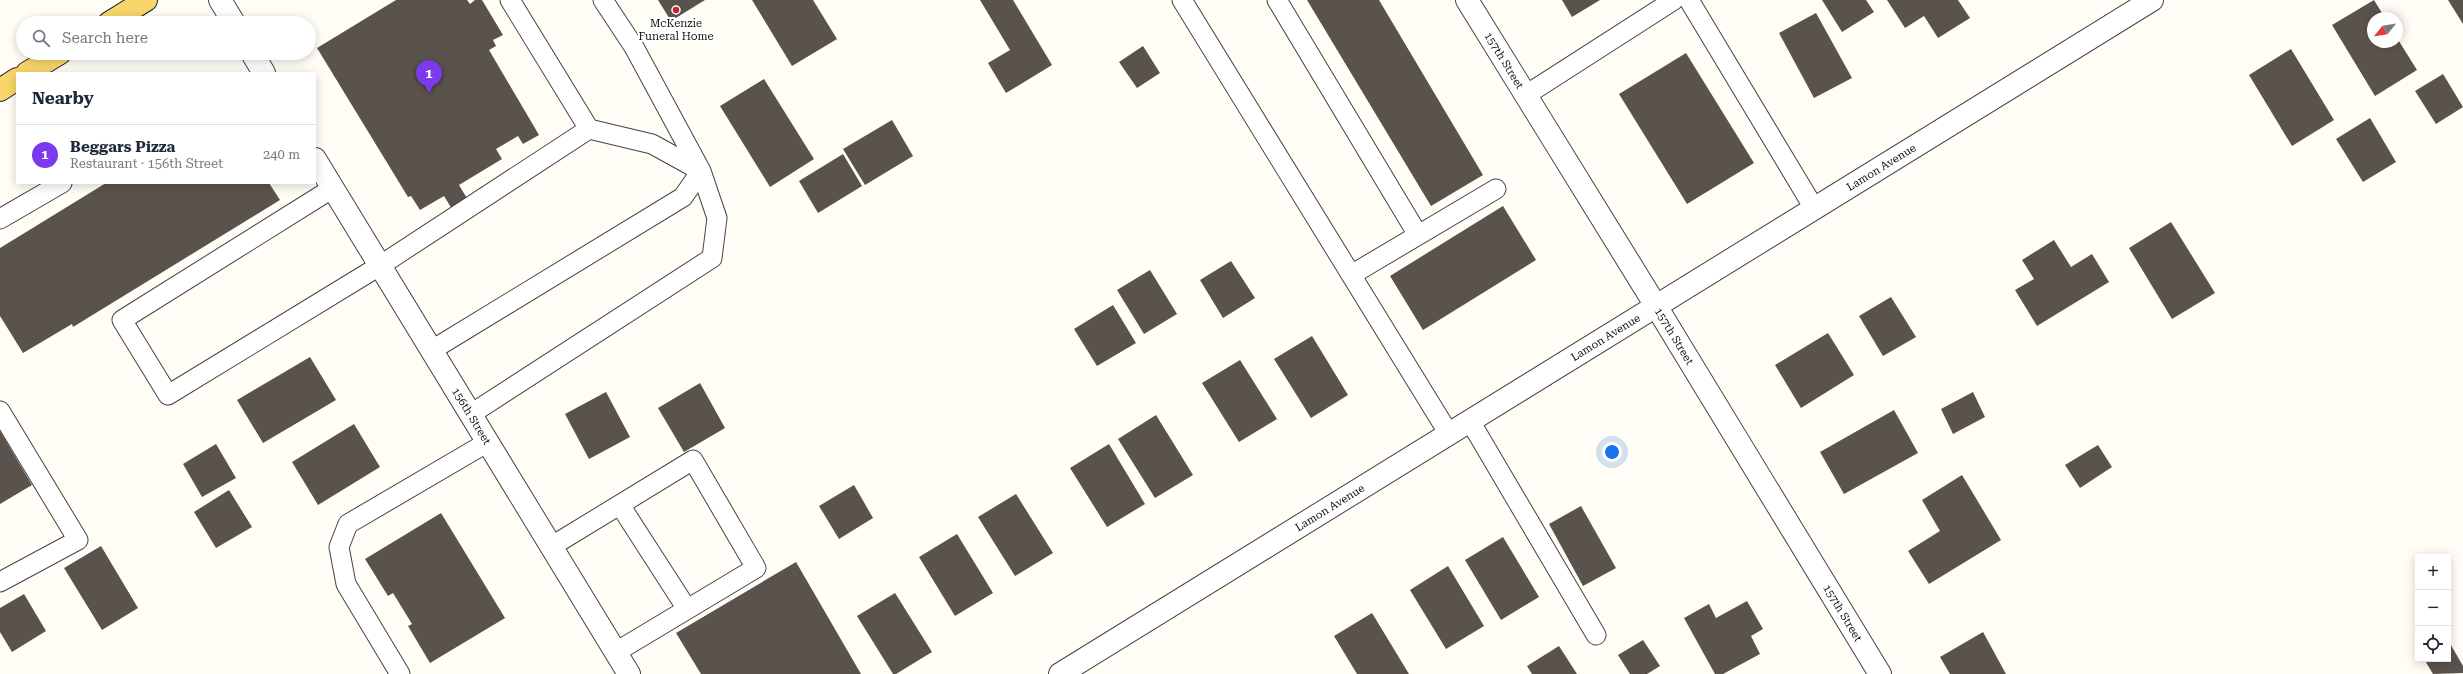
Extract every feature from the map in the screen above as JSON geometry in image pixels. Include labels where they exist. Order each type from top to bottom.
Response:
[{"type":"main road","points":[[120,16],[146,0]]},
{"type":"main road","points":[[30,72],[49,60]]},
{"type":"main road","points":[[0,90],[16,80]]},
{"type":"street","points":[[220,0],[230,16]]},
{"type":"street","name":"157th Street","points":[[1467,0],[1656,306],[1880,674]]},
{"type":"street","name":"Lamon Avenue","points":[[1060,674],[2152,0]]},
{"type":"street","name":"156th Street","points":[[316,160],[629,674]]},
{"type":"lane","points":[[510,0],[589,129],[652,144],[701,171]]},
{"type":"lane","points":[[471,414],[712,258],[717,218],[701,171],[634,47],[603,0]]},
{"type":"lane","points":[[1182,0],[1449,434]]},
{"type":"lane","points":[[1277,0],[1418,235]]},
{"type":"lane","points":[[1526,95],[1674,0]]},
{"type":"lane","points":[[1689,0],[1814,208]]},
{"type":"lane","points":[[333,188],[122,320],[168,395],[381,265],[589,129]]},
{"type":"lane","points":[[432,350],[682,197],[701,171]]},
{"type":"lane","points":[[0,219],[60,184]]},
{"type":"lane","points":[[1351,275],[1496,189]]},
{"type":"lane","points":[[0,411],[78,540],[0,582]]},
{"type":"lane","points":[[1470,421],[1596,635]]},
{"type":"lane","points":[[400,674],[346,584],[339,547],[348,524],[488,442]]},
{"type":"lane","points":[[552,546],[693,460],[756,568],[616,652]]},
{"type":"lane","points":[[620,505],[687,610]]},
{"type":"building","points":[[396,0],[467,0],[470,4],[475,0],[482,0],[503,35],[493,40],[496,46],[489,50],[539,135],[523,144],[518,136],[496,149],[502,159],[459,185],[468,200],[452,209],[444,196],[420,210],[411,196],[408,197],[317,48]]},
{"type":"building","name":"McKenzie Funeral Home","points":[[658,0],[705,0],[671,21]]},
{"type":"building","points":[[752,0],[813,0],[837,39],[792,66]]},
{"type":"building","points":[[980,0],[1013,0],[1052,65],[1006,93],[988,63],[1010,50]]},
{"type":"building","points":[[1307,0],[1379,0],[1483,175],[1431,206]]},
{"type":"building","points":[[1562,0],[1600,0],[1572,17]]},
{"type":"building","points":[[1822,0],[1866,0],[1874,12],[1842,32]]},
{"type":"building","points":[[1887,0],[1958,0],[1970,18],[1938,38],[1924,16],[1905,28]]},
{"type":"building","points":[[2374,0],[2381,12],[2367,12],[2367,48],[2403,48],[2417,70],[2375,96],[2332,25]]},
{"type":"building","points":[[2448,0],[2463,0],[2463,24]]},
{"type":"building","points":[[1816,13],[1852,78],[1814,98],[1779,33]]},
{"type":"building","points":[[1143,46],[1160,73],[1137,88],[1119,62]]},
{"type":"building","points":[[2291,49],[2334,120],[2292,146],[2249,75]]},
{"type":"building","points":[[1686,53],[1754,163],[1687,204],[1619,94]]},
{"type":"building","points":[[2443,74],[2463,107],[2436,124],[2415,91]]},
{"type":"building","points":[[764,79],[814,159],[770,187],[720,106]]},
{"type":"building","points":[[2370,118],[2396,162],[2363,182],[2336,139]]},
{"type":"building","points":[[892,120],[913,156],[865,185],[843,149]]},
{"type":"building","points":[[843,154],[862,186],[818,213],[799,181]]},
{"type":"building","points":[[104,184],[270,184],[280,200],[73,327],[72,324],[23,353],[0,316],[0,248]]},
{"type":"building","points":[[1503,206],[1536,260],[1423,330],[1390,276]]},
{"type":"building","points":[[2171,222],[2215,293],[2172,319],[2129,248]]},
{"type":"building","points":[[2054,240],[2071,267],[2092,254],[2109,282],[2037,326],[2015,290],[2034,279],[2022,260]]},
{"type":"building","points":[[1231,261],[1255,298],[1223,318],[1200,280]]},
{"type":"building","points":[[1150,270],[1177,314],[1144,334],[1117,290]]},
{"type":"building","points":[[1891,297],[1916,337],[1883,356],[1859,316]]},
{"type":"building","points":[[1113,305],[1136,343],[1097,366],[1074,329]]},
{"type":"building","points":[[1828,333],[1854,375],[1801,408],[1775,365]]},
{"type":"building","points":[[1312,336],[1348,395],[1311,418],[1274,359]]},
{"type":"building","points":[[310,357],[336,400],[263,443],[237,400]]},
{"type":"building","points":[[1240,360],[1277,419],[1239,442],[1202,383]]},
{"type":"building","points":[[700,383],[725,428],[684,452],[658,408]]},
{"type":"building","points":[[606,392],[630,437],[589,459],[565,414]]},
{"type":"building","points":[[1973,392],[1985,417],[1953,434],[1941,409]]},
{"type":"building","points":[[1894,410],[1918,453],[1844,494],[1820,452]]},
{"type":"building","points":[[1156,415],[1193,475],[1155,498],[1118,439]]},
{"type":"building","points":[[354,424],[380,467],[318,505],[292,462]]},
{"type":"building","points":[[0,431],[32,485],[0,504]]},
{"type":"building","points":[[216,444],[236,478],[202,497],[183,464]]},
{"type":"building","points":[[1109,444],[1145,504],[1107,527],[1070,468]]},
{"type":"building","points":[[2098,445],[2112,467],[2080,488],[2065,465]]},
{"type":"building","points":[[1962,475],[2001,540],[1929,584],[1908,551],[1940,531],[1922,500]]},
{"type":"building","points":[[854,485],[873,518],[839,539],[819,506]]},
{"type":"building","points":[[229,490],[252,527],[216,548],[194,512]]},
{"type":"building","points":[[1016,494],[1053,553],[1015,576],[978,517]]},
{"type":"building","points":[[1581,506],[1616,568],[1583,586],[1549,524]]},
{"type":"building","points":[[441,513],[505,618],[430,663],[408,626],[412,624],[393,593],[388,596],[365,559]]},
{"type":"building","points":[[957,534],[993,593],[955,616],[919,557]]},
{"type":"building","points":[[1503,537],[1539,597],[1501,620],[1465,560]]},
{"type":"building","points":[[101,546],[138,608],[102,630],[64,568]]},
{"type":"building","points":[[796,562],[861,674],[701,674],[676,633]]},
{"type":"building","points":[[1448,566],[1484,626],[1446,649],[1410,590]]},
{"type":"building","points":[[895,593],[932,652],[896,674],[893,674],[857,616]]},
{"type":"building","points":[[24,594],[46,631],[12,652],[0,632],[0,608]]},
{"type":"building","points":[[1747,601],[1763,629],[1751,636],[1760,654],[1723,674],[1715,674],[1684,618],[1709,604],[1716,618]]},
{"type":"building","points":[[1372,613],[1409,674],[1357,674],[1334,636]]},
{"type":"building","points":[[1983,632],[2006,674],[1950,674],[1940,657]]},
{"type":"building","points":[[1643,640],[1660,666],[1647,674],[1630,674],[1618,655]]},
{"type":"building","points":[[2451,645],[2463,666],[2463,673],[2433,674],[2426,662],[2451,662]]},
{"type":"building","points":[[1559,646],[1577,674],[1532,674],[1527,666]]},
{"type":"place","name":"McKenzie Funeral Home","points":[[676,10]]},
{"type":"place","name":"Beggars Pizza","points":[[429,93]]}]
